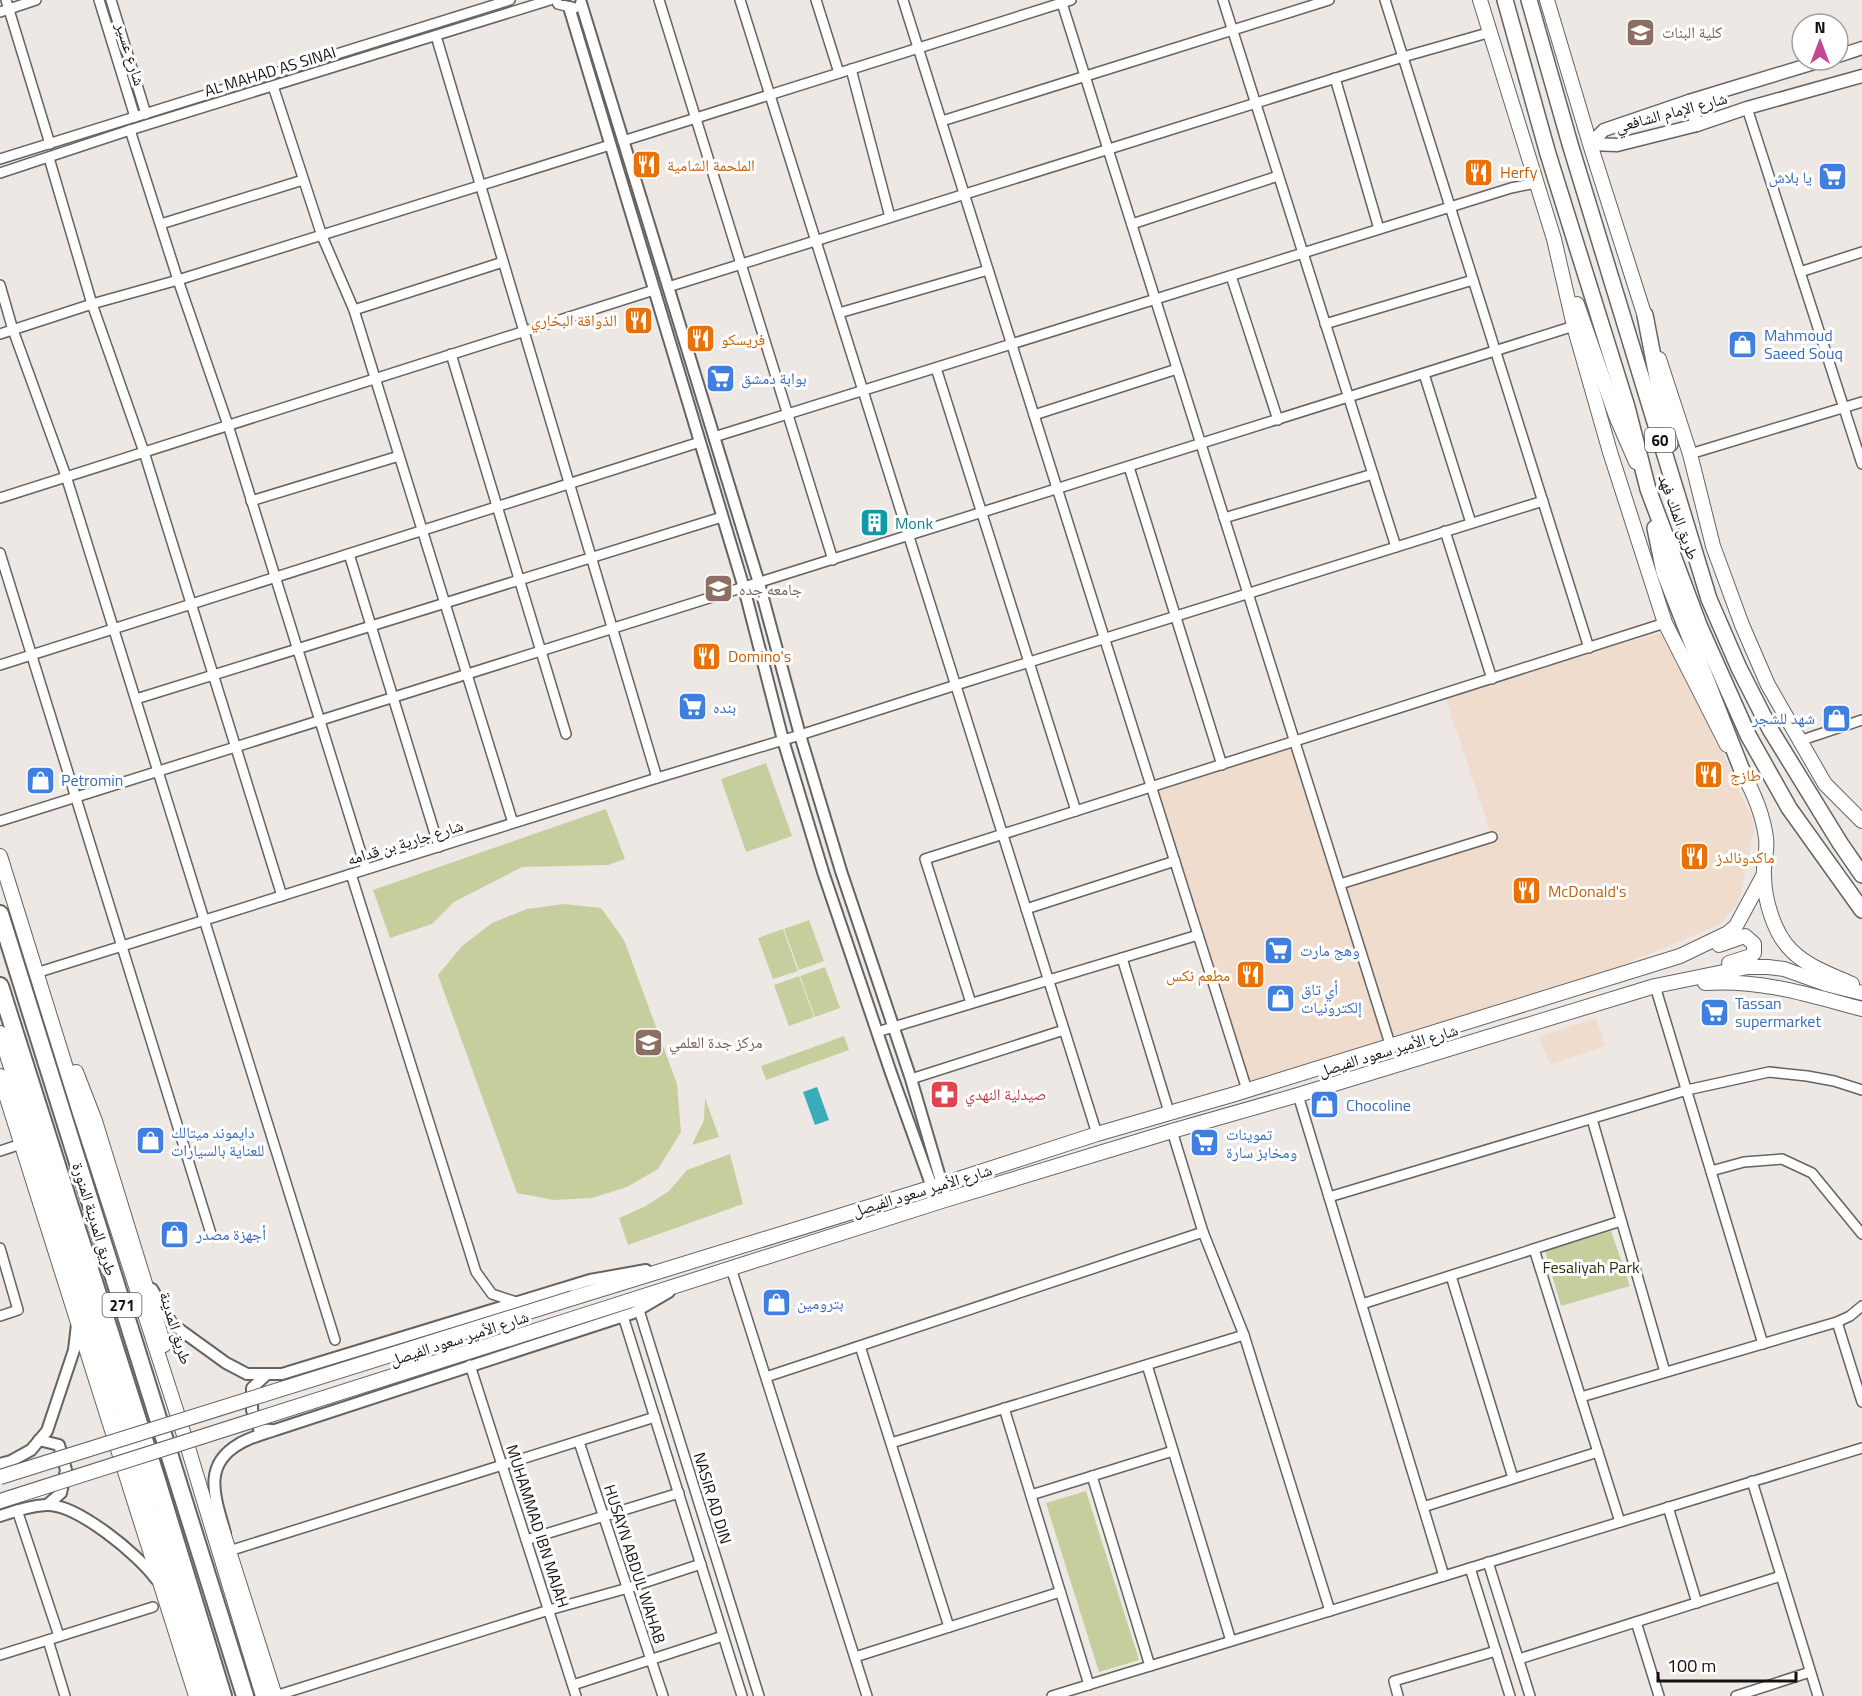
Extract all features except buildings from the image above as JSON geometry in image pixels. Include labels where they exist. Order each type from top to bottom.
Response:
[{"type":"highway","name":"طريق الملك فهد","points":[[1504,0],[1548,154],[1627,407],[1648,489],[1699,625],[1748,735],[1789,808],[1862,910]]},
{"type":"highway","name":"طريق الملك فهد","points":[[1529,0],[1570,144],[1709,599],[1739,668],[1770,729],[1862,875]]},
{"type":"highway","points":[[1645,315],[1690,538]]},
{"type":"highway","points":[[1648,489],[1664,572],[1745,778]]},
{"type":"highway","name":"طريق المدينة المنورة","points":[[0,914],[245,1696]]},
{"type":"highway","name":"طريق المدينة المنورة","points":[[0,986],[223,1696]]},
{"type":"main road","points":[[1480,0],[1554,239],[1616,416],[1648,489]]},
{"type":"main road","points":[[1547,0],[1590,144],[1690,454],[1713,546],[1742,625],[1768,685],[1825,783],[1862,821]]},
{"type":"main road","name":"شارع الإمام الشافعي","points":[[1590,144],[1604,130],[1790,70]]},
{"type":"main road","name":"شارع الإمام الشافعي","points":[[1590,144],[1617,145],[1697,125],[1747,108],[1862,76]]},
{"type":"main road","points":[[1689,101],[1697,125]]},
{"type":"main road","points":[[1554,239],[1574,326],[1610,452],[1665,623],[1760,810],[1767,840],[1763,876],[1770,911],[1777,930],[1792,951],[1812,966],[1862,987]]},
{"type":"main road","points":[[1825,783],[1862,808]]},
{"type":"main road","name":"طريق المدينة","points":[[0,856],[186,1441],[263,1696]]},
{"type":"main road","name":"شارع الأمير سعود الفيصل","points":[[0,1477],[1097,1134],[1592,985],[1680,956],[1728,933],[1736,926],[1763,876]]},
{"type":"main road","points":[[1655,986],[1751,956],[1754,953],[1754,944],[1745,936],[1680,956]]},
{"type":"main road","name":"شارع الأمير سعود الفيصل","points":[[0,1501],[945,1200],[1655,986],[1748,967],[1768,967],[1784,969],[1826,984],[1862,993]]},
{"type":"main road","name":"طريق المدينة","points":[[36,973],[95,1121],[275,1696]]},
{"type":"main road","points":[[1655,986],[1723,981],[1750,983],[1776,986],[1862,1009]]},
{"type":"main road","points":[[0,1033],[208,1696]]},
{"type":"main road","points":[[0,1076],[196,1696]]},
{"type":"street","points":[[36,0],[5,7],[50,144]]},
{"type":"street","name":"شارع عسير","points":[[99,0],[135,117]]},
{"type":"street","name":"شارع عسير","points":[[111,0],[146,114]]},
{"type":"street","name":"AL MAHAD AS SINAI","points":[[0,159],[510,0]]},
{"type":"street","name":"AL MAHAD AS SINAI","points":[[0,173],[130,130],[550,0]]},
{"type":"street","points":[[556,0],[558,4],[574,8],[583,2],[623,141],[759,584],[800,735],[857,921],[911,1079],[938,1185]]},
{"type":"street","points":[[659,0],[833,560]]},
{"type":"street","points":[[740,0],[1097,1134]]},
{"type":"street","points":[[816,0],[839,73]]},
{"type":"street","points":[[903,0],[1247,1090]]},
{"type":"street","points":[[1222,0],[1396,547]]},
{"type":"street","points":[[942,122],[1329,0]]},
{"type":"street","points":[[1385,0],[1589,648]]},
{"type":"street","points":[[623,141],[1065,1],[1085,76],[1390,1044]]},
{"type":"street","points":[[569,7],[744,588],[783,740],[823,872],[877,1032],[945,1200]]},
{"type":"street","points":[[668,286],[1403,57],[1491,32]]},
{"type":"street","points":[[436,36],[657,778]]},
{"type":"street","points":[[851,69],[891,217]]},
{"type":"street","points":[[1335,78],[1379,230]]},
{"type":"street","points":[[273,86],[322,236],[354,310],[513,824]]},
{"type":"street","points":[[1747,108],[1862,464]]},
{"type":"street","points":[[130,130],[228,425],[366,869]]},
{"type":"street","points":[[0,334],[610,145]]},
{"type":"street","points":[[49,158],[92,304],[144,452],[282,896]]},
{"type":"street","points":[[1132,224],[1278,176]]},
{"type":"street","points":[[161,224],[303,180]]},
{"type":"street","points":[[714,437],[1511,188],[1536,183]]},
{"type":"street","points":[[1800,272],[1862,252]]},
{"type":"street","points":[[354,310],[503,262]]},
{"type":"street","points":[[839,314],[988,270]]},
{"type":"street","points":[[1231,276],[1278,420]]},
{"type":"street","points":[[1325,324],[1473,280]]},
{"type":"street","points":[[0,285],[13,330],[66,476],[335,1340]]},
{"type":"street","points":[[0,498],[654,290]]},
{"type":"street","points":[[0,821],[1574,326]]},
{"type":"street","points":[[450,354],[566,734]]},
{"type":"street","points":[[936,368],[1076,811]]},
{"type":"street","points":[[1034,415],[1177,369]]},
{"type":"street","points":[[1424,374],[1471,524]]},
{"type":"street","points":[[1690,454],[1862,402]]},
{"type":"street","points":[[0,665],[700,442]]},
{"type":"street","points":[[251,501],[399,456]]},
{"type":"street","points":[[1130,467],[1222,765]]},
{"type":"street","points":[[1224,518],[1372,474]]},
{"type":"street","name":"شارع جارية بن قدامه","points":[[36,973],[1543,501]]},
{"type":"street","points":[[136,699],[722,517]]},
{"type":"street","points":[[1445,531],[1492,679]]},
{"type":"street","points":[[0,553],[212,1237]]},
{"type":"street","points":[[349,554],[439,847]]},
{"type":"street","points":[[971,1003],[925,859],[1665,623]]},
{"type":"street","points":[[1800,741],[1862,720]]},
{"type":"street","points":[[1340,884],[1492,837]]},
{"type":"street","points":[[1026,909],[1175,861]]},
{"type":"street","points":[[351,874],[476,1272],[492,1294],[516,1302]]},
{"type":"street","points":[[842,928],[857,921]]},
{"type":"street","points":[[877,1032],[1198,935]]},
{"type":"street","points":[[1122,958],[1169,1112]]},
{"type":"street","points":[[1655,986],[1762,1344]]},
{"type":"street","points":[[911,1079],[1065,1030]]},
{"type":"street","points":[[1329,1197],[1687,1090],[1769,1072],[1834,1081],[1862,1090]]},
{"type":"street","points":[[1298,1095],[1444,1576]]},
{"type":"street","points":[[1592,1119],[1665,1372]]},
{"type":"street","points":[[1172,1131],[1203,1232],[1244,1335],[1330,1611]]},
{"type":"street","points":[[0,1151],[21,1144]]},
{"type":"street","points":[[1711,1171],[1744,1162],[1782,1159],[1812,1173],[1862,1234]]},
{"type":"street","points":[[1362,1304],[1621,1221]]},
{"type":"street","points":[[766,1377],[1203,1232]]},
{"type":"street","points":[[0,1248],[18,1310],[0,1316]]},
{"type":"street","points":[[1534,1249],[1620,1522]]},
{"type":"street","points":[[139,1262],[159,1304],[172,1324],[226,1363],[247,1374],[282,1374],[590,1280],[676,1265]]},
{"type":"street","points":[[731,1268],[867,1696]]},
{"type":"street","points":[[1451,1276],[1514,1478]]},
{"type":"street","points":[[655,1417],[229,1551],[213,1482],[216,1468],[225,1455],[240,1443],[623,1316],[639,1310],[688,1282]]},
{"type":"street","points":[[1581,1397],[1837,1322],[1850,1316],[1862,1306]]},
{"type":"street","name":"NASIR AD DIN","points":[[639,1310],[759,1696]]},
{"type":"street","name":"NASIR AD DIN","points":[[623,1316],[742,1696]]},
{"type":"street","points":[[0,1464],[31,1450],[47,1431],[74,1350],[77,1321]]},
{"type":"street","points":[[1837,1322],[1862,1402]]},
{"type":"street","points":[[891,1443],[1244,1335]]},
{"type":"street","points":[[860,1346],[949,1627]]},
{"type":"street","name":"MUHAMMAD IBN MAJAH","points":[[470,1365],[576,1696]]},
{"type":"street","points":[[1147,1365],[1231,1641]]},
{"type":"street","points":[[267,1374],[252,1388],[252,1410],[259,1429],[275,1430]]},
{"type":"street","points":[[1004,1408],[1089,1685]]},
{"type":"street","points":[[39,1440],[59,1445],[66,1470],[61,1493],[47,1505]]},
{"type":"street","name":"HUSAYN ABDUL WAHAB","points":[[579,1442],[663,1696]]},
{"type":"street","points":[[1052,1696],[1862,1448]]},
{"type":"street","points":[[1031,1495],[1173,1451]]},
{"type":"street","points":[[1423,1507],[1598,1452]]},
{"type":"street","points":[[1092,1476],[1150,1666]]},
{"type":"street","points":[[1752,1482],[1818,1696]]},
{"type":"street","points":[[526,1540],[679,1493]]},
{"type":"street","points":[[0,1515],[47,1505],[62,1507],[121,1543],[150,1570],[163,1588]]},
{"type":"street","points":[[1668,1507],[1697,1603]]},
{"type":"street","points":[[17,1510],[59,1636]]},
{"type":"street","points":[[1488,1562],[1530,1696]]},
{"type":"street","points":[[275,1696],[701,1564]]},
{"type":"street","points":[[1470,1568],[1510,1696]]},
{"type":"street","points":[[1519,1659],[1781,1576]]},
{"type":"street","points":[[855,1657],[1060,1592]]},
{"type":"street","points":[[0,1655],[153,1607]]},
{"type":"street","points":[[1636,1622],[1659,1696]]},
{"type":"street","points":[[573,1685],[723,1635]]},
{"type":"street","points":[[48,1640],[65,1696]]},
{"type":"street","points":[[1398,1696],[1394,1681],[1496,1651]]},
{"type":"street","points":[[1736,1696],[1810,1672]]},
{"type":"shaded area","points":[[1664,632],[1730,768],[1755,826],[1739,902],[1721,924],[1613,969],[1557,988],[1389,1037],[1390,1044],[1247,1090],[1151,787],[1295,741],[1340,884],[1492,837],[1444,694]]},
{"type":"shaded area","points":[[1596,1018],[1605,1046],[1550,1064],[1539,1037]]},
{"type":"green space","points":[[766,763],[792,836],[746,852],[721,779]]},
{"type":"green space","points":[[606,809],[625,859],[608,865],[522,867],[454,902],[432,924],[390,938],[373,890]]},
{"type":"green space","points":[[564,904],[601,908],[624,940],[677,1084],[681,1132],[658,1169],[627,1187],[592,1198],[554,1200],[517,1193],[438,975],[462,946],[492,923],[527,909]]},
{"type":"green space","points":[[809,920],[824,961],[799,970],[784,929]]},
{"type":"green space","points":[[783,929],[798,971],[773,979],[758,938]]},
{"type":"green space","points":[[825,967],[840,1008],[815,1017],[800,976]]},
{"type":"green space","points":[[799,976],[814,1017],[789,1026],[774,985]]},
{"type":"green space","points":[[844,1036],[849,1050],[766,1080],[761,1066]]},
{"type":"green space","points":[[705,1098],[719,1137],[692,1145],[704,1120]]},
{"type":"green space","points":[[730,1154],[743,1204],[628,1245],[619,1218],[644,1207],[669,1191],[687,1170]]},
{"type":"green space","name":"Fesaliyah Park","points":[[1611,1231],[1630,1286],[1561,1306],[1545,1251]]},
{"type":"green space","points":[[1086,1491],[1139,1660],[1099,1672],[1046,1503]]},
{"type":"water","points":[[817,1087],[829,1120],[815,1125],[803,1092]]},
{"type":"place","name":"كلية البنات","points":[[1641,32]]},
{"type":"place","name":"الملحمة الشامية","points":[[646,165]]},
{"type":"place","name":"Herfy","points":[[1479,172]]},
{"type":"place","name":"يا بلاش","points":[[1833,177]]},
{"type":"place","name":"الذواقة البخاري","points":[[638,320]]},
{"type":"place","name":"فريسكو","points":[[700,339]]},
{"type":"place","name":"Mahmoud Saeed Souq","points":[[1743,344]]},
{"type":"place","name":"بوابة دمشق","points":[[720,378]]},
{"type":"place","name":"Monk","points":[[874,523]]},
{"type":"place","name":"جامعه جده","points":[[718,589]]},
{"type":"place","name":"Domino's","points":[[707,656]]},
{"type":"place","name":"بنده","points":[[692,707]]},
{"type":"place","name":"شهد للشجر","points":[[1836,718]]},
{"type":"place","name":"طازج","points":[[1709,775]]},
{"type":"place","name":"Petromin","points":[[40,780]]},
{"type":"place","name":"ماكدونالدز","points":[[1695,857]]},
{"type":"place","name":"McDonald's","points":[[1527,891]]},
{"type":"place","name":"وهج مارت","points":[[1279,950]]},
{"type":"place","name":"مطعم نكس","points":[[1251,975]]},
{"type":"place","name":"أي تاق إلكترونيات","points":[[1280,998]]},
{"type":"place","name":"Tassan supermarket","points":[[1714,1012]]},
{"type":"place","name":"مركز جدة العلمي","points":[[648,1042]]},
{"type":"place","name":"صيدلية النهدي","points":[[944,1094]]},
{"type":"place","name":"Chocoline","points":[[1325,1105]]},
{"type":"place","name":"دايموند ميتالك للعناية بالسيارات","points":[[150,1141]]},
{"type":"place","name":"تموينات ومخابز سارة","points":[[1205,1143]]},
{"type":"place","name":"أجهزة مصدر","points":[[175,1234]]},
{"type":"place","name":"بترومين","points":[[776,1303]]}]
